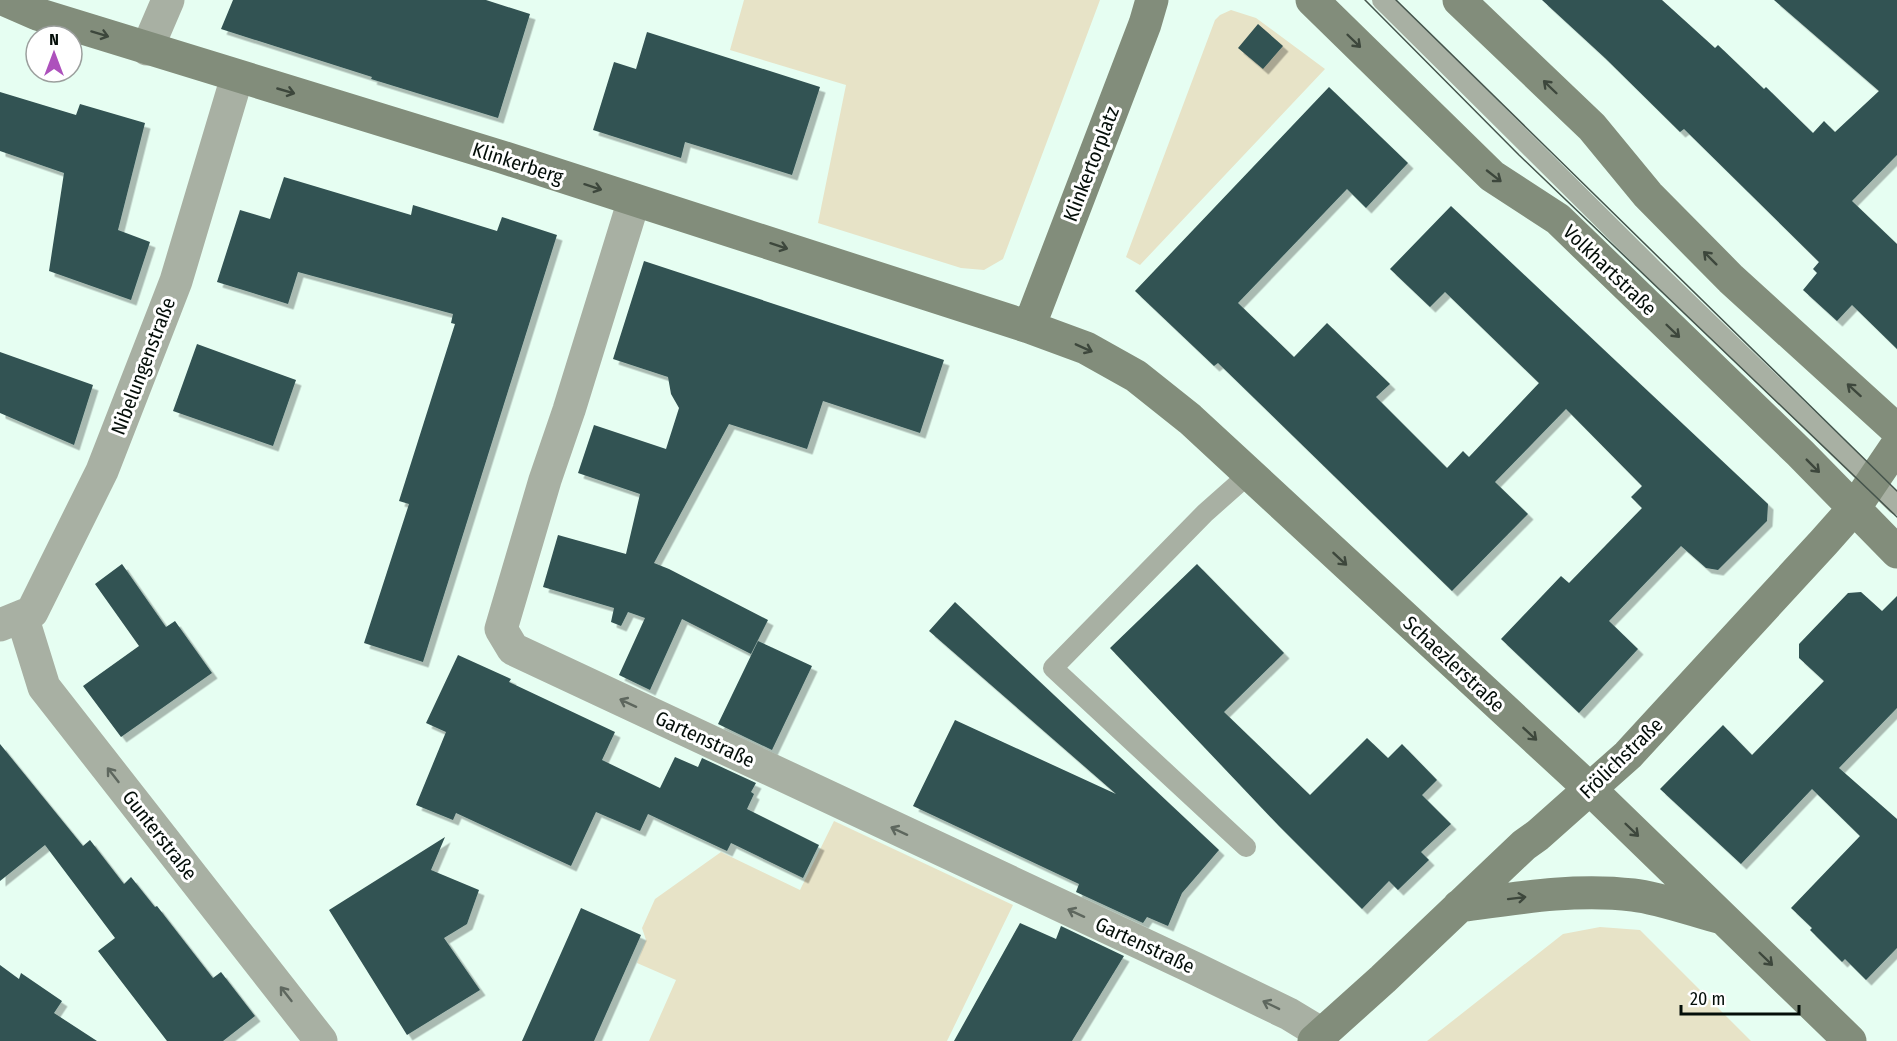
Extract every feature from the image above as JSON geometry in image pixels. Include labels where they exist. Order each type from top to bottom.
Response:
[{"type":"main road","name":"Klinkerberg","points":[[5,0],[37,14],[367,115],[1029,327]]},
{"type":"main road","name":"Klinkertorplatz","points":[[1029,327],[1152,0]]},
{"type":"main road","name":"Volkhartstraße","points":[[1312,0],[1492,176],[1558,219],[1864,493],[1897,552]]},
{"type":"main road","points":[[1459,0],[1592,127],[1648,195],[1731,279],[1897,429]]},
{"type":"main road","name":"Schaezlerstraße","points":[[1029,327],[1086,348],[1136,376],[1190,419],[1590,789],[1850,1041]]},
{"type":"main road","name":"Frölichstraße","points":[[1318,1037],[1524,845],[1590,789],[1641,740],[1824,542],[1864,493],[1897,445]]},
{"type":"main road","points":[[1459,906],[1555,894],[1593,892],[1636,895],[1724,919]]},
{"type":"street","points":[[147,48],[168,0]]},
{"type":"street","name":"Nibelungenstraße","points":[[11,620],[32,612],[102,471],[176,281],[237,77]]},
{"type":"street","name":"Gartenstraße","points":[[633,200],[501,629],[513,649],[1194,968],[1289,1014],[1318,1037]]},
{"type":"street","name":"Gunterstraße","points":[[11,620],[44,687],[321,1041]]},
{"type":"lane","points":[[1382,0],[1656,271],[1864,493],[1897,505]]},
{"type":"lane","points":[[1246,847],[1053,668],[1205,513],[1249,474]]},
{"type":"shaded area","points":[[744,0],[1100,0],[1003,259],[984,270],[961,268],[818,223],[846,85],[730,50]]},
{"type":"shaded area","points":[[1231,10],[1256,18],[1325,69],[1140,265],[1126,257],[1215,20]]},
{"type":"shaded area","points":[[834,821],[1013,905],[947,1041],[649,1041],[676,980],[637,963],[646,940],[642,928],[655,899],[721,852],[800,890]]},
{"type":"shaded area","points":[[1600,927],[1640,930],[1751,1041],[1427,1041],[1563,934]]},
{"type":"building","points":[[233,0],[486,0],[530,14],[498,118],[221,29]]},
{"type":"building","points":[[1542,0],[1662,0],[1715,48],[1718,45],[1764,89],[1766,87],[1813,133],[1824,121],[1835,132],[1879,91],[1774,0],[1897,0],[1897,155],[1852,201],[1897,244],[1897,349],[1852,305],[1837,321],[1803,290],[1817,273],[1813,269],[1819,262],[1684,129],[1680,132]]},
{"type":"building","points":[[1258,24],[1283,46],[1263,69],[1238,48]]},
{"type":"building","points":[[647,32],[820,87],[792,175],[685,142],[681,158],[593,130],[614,62],[636,69]]},
{"type":"building","points":[[1329,87],[1408,163],[1366,208],[1347,189],[1238,303],[1294,357],[1327,323],[1390,384],[1376,397],[1447,468],[1463,451],[1469,457],[1539,383],[1445,292],[1430,307],[1390,269],[1451,206],[1768,504],[1767,521],[1718,570],[1706,568],[1681,546],[1609,621],[1638,649],[1579,713],[1501,639],[1561,576],[1569,583],[1642,508],[1631,497],[1642,486],[1566,409],[1495,482],[1528,514],[1452,591],[1218,363],[1214,366],[1135,291]]},
{"type":"building","points":[[0,92],[76,115],[80,104],[145,123],[118,230],[150,242],[131,300],[49,271],[64,173],[0,151]]},
{"type":"building","points":[[284,177],[411,215],[413,205],[497,231],[502,217],[557,235],[423,662],[364,643],[409,504],[399,501],[455,324],[451,323],[453,314],[298,272],[288,304],[217,282],[240,210],[270,219]]},
{"type":"building","points":[[644,261],[944,360],[920,433],[823,401],[807,449],[729,424],[654,563],[768,620],[751,654],[682,619],[650,690],[619,675],[645,618],[628,612],[621,626],[611,622],[614,608],[543,587],[558,535],[626,554],[640,494],[578,473],[594,425],[666,449],[679,408],[671,394],[668,377],[613,359]]},
{"type":"building","points":[[197,344],[296,380],[273,446],[173,411]]},
{"type":"building","points":[[0,352],[93,385],[74,445],[0,413]]},
{"type":"building","points":[[122,564],[166,627],[175,621],[212,673],[121,737],[83,686],[139,646],[95,584]]},
{"type":"building","points":[[1197,564],[1284,653],[1224,712],[1310,795],[1367,738],[1388,758],[1402,744],[1437,780],[1422,795],[1451,824],[1421,852],[1429,860],[1398,890],[1389,881],[1362,909],[1279,826],[1110,648]]},
{"type":"building","points":[[1861,592],[1882,611],[1897,596],[1897,708],[1839,768],[1897,819],[1897,948],[1866,980],[1845,959],[1842,962],[1791,908],[1860,836],[1812,789],[1741,864],[1660,789],[1723,725],[1752,755],[1824,681],[1799,658],[1799,644],[1848,593]]},
{"type":"building","points":[[955,602],[1219,850],[1182,893],[1168,926],[1147,917],[1143,923],[1076,892],[1079,884],[913,806],[955,720],[1116,794],[929,631]]},
{"type":"building","points":[[758,641],[812,666],[772,750],[718,724]]},
{"type":"building","points":[[458,655],[615,732],[602,760],[660,788],[675,757],[698,767],[702,758],[756,783],[747,809],[819,845],[803,878],[731,843],[727,851],[648,814],[640,831],[596,812],[571,866],[456,813],[453,820],[416,805],[446,732],[426,723]]},
{"type":"building","points":[[0,744],[83,846],[90,840],[124,884],[131,877],[155,907],[157,906],[213,978],[221,972],[255,1016],[223,1041],[167,1041],[98,951],[115,938],[45,845],[0,881]]},
{"type":"building","points":[[445,837],[431,870],[479,890],[467,924],[444,938],[480,990],[407,1035],[329,910]]},
{"type":"building","points":[[581,908],[641,935],[594,1041],[522,1041]]},
{"type":"building","points":[[1020,923],[1056,939],[1061,926],[1124,956],[1072,1041],[954,1041]]},
{"type":"building","points":[[0,965],[19,979],[21,973],[62,1001],[54,1013],[97,1041],[0,1041]]},
{"type":"tram line","points":[[1365,0],[1519,155],[1897,517]]},
{"type":"tram line","points":[[1396,0],[1897,491]]}]
